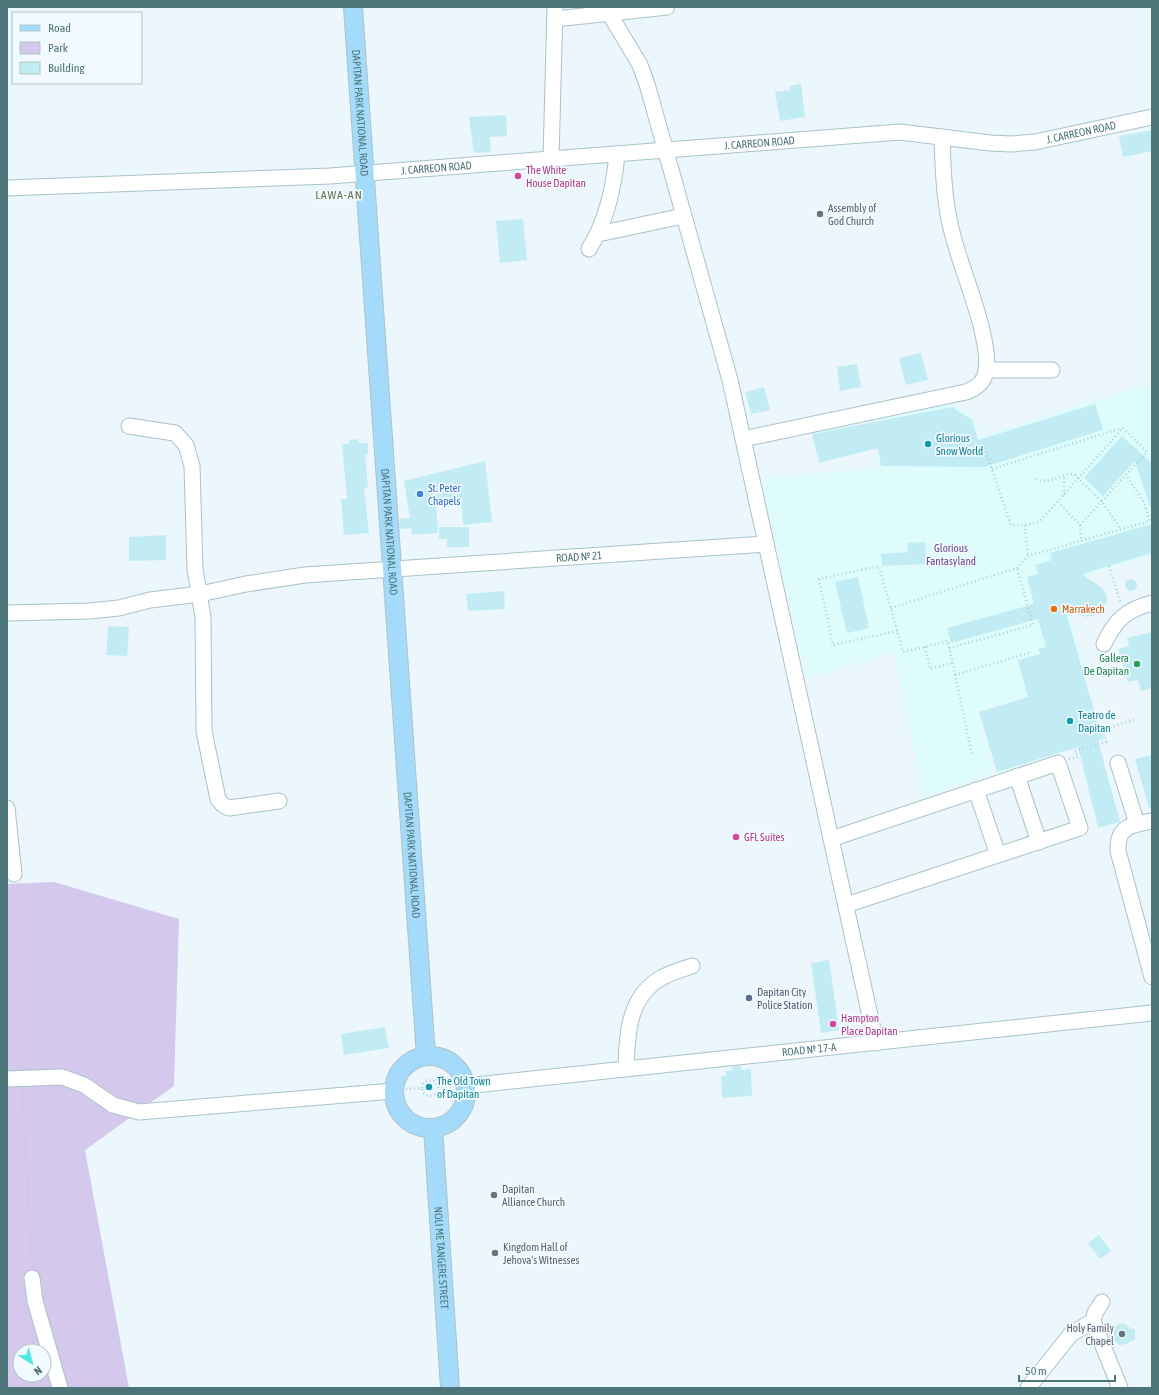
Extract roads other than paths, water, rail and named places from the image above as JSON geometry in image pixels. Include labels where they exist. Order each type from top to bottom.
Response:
[{"type":"main road","name":"DAPITAN PARK NATIONAL ROAD","points":[[353,7],[426,1056]]},
{"type":"main road","points":[[426,1056],[434,1056],[449,1061],[460,1072],[466,1086],[465,1103],[456,1118],[449,1123],[433,1128],[416,1125],[408,1121],[397,1107],[394,1090],[399,1074],[404,1067],[414,1060],[426,1056]]},
{"type":"main road","name":"NOLI ME TANGERE STREET","points":[[433,1128],[450,1388]]},
{"type":"street","points":[[551,159],[555,13],[609,13],[667,7]]},
{"type":"street","points":[[609,13],[640,65],[653,103],[665,151],[730,380],[876,1043]]},
{"type":"street","name":"J. CARREON ROAD","points":[[7,188],[330,176],[900,132],[990,143],[1011,144],[1035,142],[1152,117]]},
{"type":"street","points":[[743,439],[966,392],[980,384],[985,378],[986,370],[981,331],[953,238],[945,202],[942,137]]},
{"type":"street","points":[[589,249],[598,234],[615,182],[617,154]]},
{"type":"street","points":[[598,234],[684,216]]},
{"type":"street","points":[[986,370],[1052,370]]},
{"type":"street","points":[[129,426],[175,433],[186,445],[192,466],[195,569],[203,617],[204,731],[218,799],[223,805],[229,808],[279,801]]},
{"type":"street","name":"ROAD № 21","points":[[7,612],[89,611],[119,608],[150,600],[200,594],[246,584],[305,575],[766,544]]},
{"type":"street","points":[[1104,644],[1112,628],[1124,615],[1138,607],[1152,603]]},
{"type":"street","points":[[831,839],[1058,762],[1080,828],[846,905]]},
{"type":"street","points":[[1118,763],[1137,824]]},
{"type":"street","points":[[1017,776],[1039,842]]},
{"type":"street","points":[[976,790],[998,855]]},
{"type":"street","points":[[7,808],[14,874]]},
{"type":"street","points":[[1152,821],[1137,824],[1124,830],[1117,838],[1118,851],[1152,977]]},
{"type":"street","points":[[626,1069],[627,1033],[630,1018],[640,998],[652,985],[663,977],[692,966]]},
{"type":"street","name":"ROAD № 17-A","points":[[466,1086],[1152,1013]]},
{"type":"street","points":[[14,1078],[62,1077],[84,1085],[113,1105],[139,1112],[394,1090]]},
{"type":"street","points":[[32,1278],[35,1301],[60,1388]]},
{"type":"street","points":[[1102,1302],[1095,1313],[1093,1321],[1120,1388]]},
{"type":"street","points":[[1028,1388],[1071,1334],[1093,1321]]},
{"type":"place","name":"The White House Dapitan","points":[[518,176]]},
{"type":"place","name":"Assembly of God Church","points":[[820,214]]},
{"type":"place","name":"Glorious Snow World","points":[[928,444]]},
{"type":"place","name":"St. Peter Chapels","points":[[420,494]]},
{"type":"place","name":"Marrakech","points":[[1054,609]]},
{"type":"place","name":"Gallera De Dapitan","points":[[1137,664]]},
{"type":"place","name":"Teatro de Dapitan","points":[[1070,721]]},
{"type":"place","name":"GFL Suites","points":[[736,837]]},
{"type":"place","name":"Dapitan City Police Station","points":[[749,998]]},
{"type":"place","name":"Hampton Place Dapitan","points":[[833,1024]]},
{"type":"place","name":"The Old Town of Dapitan","points":[[429,1087]]},
{"type":"place","name":"Dapitan Alliance Church","points":[[494,1195]]},
{"type":"place","name":"Kingdom Hall of Jehova's Witnesses","points":[[495,1253]]},
{"type":"place","name":"Holy Family Chapel","points":[[1122,1334]]},
{"type":"district","name":"LAWA-AN","points":[[339,195]]},
{"type":"park label","name":"Glorious Fantasyland","points":[[951,554]]}]
